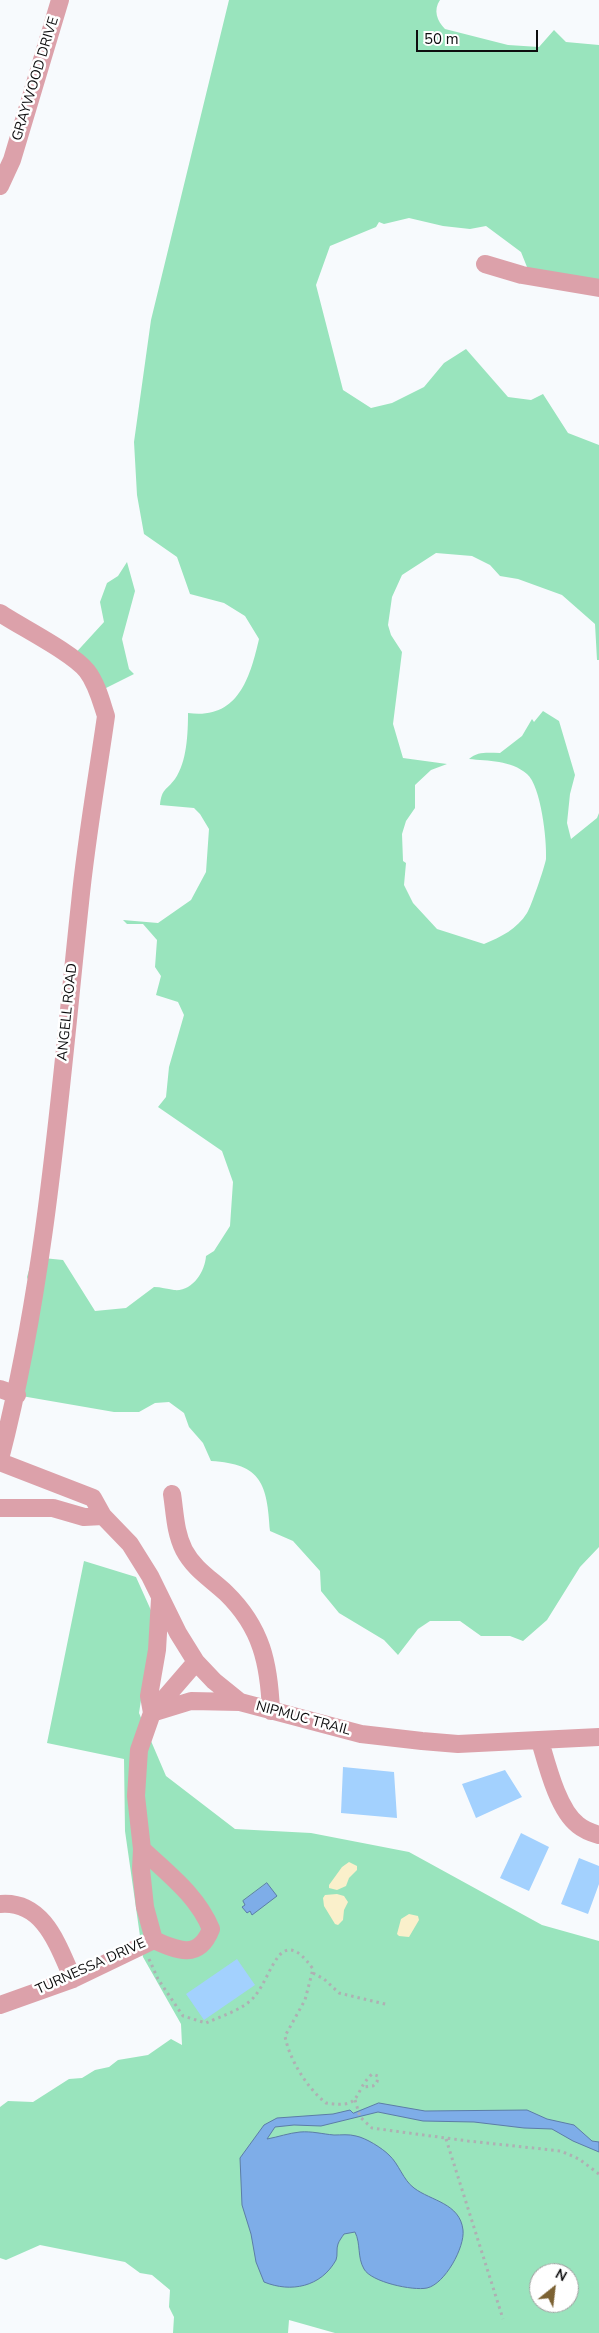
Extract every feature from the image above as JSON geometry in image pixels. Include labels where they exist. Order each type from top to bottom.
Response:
[{"type":"street","name":"GRAYWOOD DRIVE","points":[[0,186],[12,160],[60,0]]},
{"type":"street","points":[[486,264],[522,275],[599,288]]},
{"type":"street","name":"ANGELL ROAD","points":[[0,614],[69,656],[86,670],[99,691],[106,716],[80,901],[41,1252],[17,1395],[0,1460]]},
{"type":"street","points":[[0,1389],[17,1395]]},
{"type":"street","name":"NIPMUC TRAIL","points":[[0,1460],[93,1498],[103,1516],[130,1544],[150,1576],[160,1598],[196,1662],[214,1682],[240,1702],[361,1734],[422,1741],[458,1744],[599,1737]]},
{"type":"street","points":[[172,1494],[178,1534],[184,1549],[192,1562],[238,1606],[263,1649],[269,1678],[271,1711]]},
{"type":"street","points":[[0,1508],[53,1508],[84,1516],[103,1516]]},
{"type":"street","points":[[152,1713],[148,1696],[157,1650],[160,1598]]},
{"type":"street","points":[[142,1849],[190,1895],[204,1913],[210,1930],[206,1941],[194,1950],[174,1950],[150,1942],[141,1869],[142,1849],[136,1796],[136,1772],[139,1750],[152,1713],[196,1662]]},
{"type":"street","points":[[152,1713],[191,1701],[240,1702]]},
{"type":"street","points":[[540,1741],[556,1789],[568,1815],[578,1826],[599,1835]]},
{"type":"street","points":[[0,1904],[22,1905],[32,1910],[54,1938],[73,1979]]},
{"type":"street","name":"TURNESSA DRIVE","points":[[0,2004],[73,1979],[150,1942]]},
{"type":"path","points":[[150,1942],[147,1957],[158,1979],[183,2016],[206,2023],[247,2004],[254,1997],[277,1956],[284,1951],[292,1949],[299,1952],[313,1969],[313,1973],[305,2000],[285,2036],[286,2045],[301,2073],[321,2099],[326,2102],[347,2104],[355,2100],[372,2074],[378,2076],[373,2086],[364,2087]]},
{"type":"path","points":[[313,1973],[340,1993],[389,2005]]},
{"type":"path","points":[[355,2100],[360,2117],[372,2128],[561,2151],[579,2160],[599,2174]]},
{"type":"path","points":[[446,2138],[503,2319]]},
{"type":"green space","points":[[229,0],[440,0],[436,11],[445,29],[508,45],[539,47],[554,30],[566,42],[599,45],[599,289],[529,272],[521,252],[486,226],[470,229],[443,226],[409,218],[384,224],[379,222],[376,227],[330,246],[316,285],[343,390],[371,408],[392,403],[424,387],[444,363],[466,349],[508,397],[531,400],[543,394],[568,433],[599,445],[599,660],[597,660],[595,624],[562,595],[518,579],[500,576],[490,565],[472,556],[436,553],[402,575],[392,597],[388,625],[391,635],[402,652],[393,724],[403,758],[447,764],[431,770],[415,785],[415,808],[406,821],[402,834],[403,861],[406,863],[404,885],[413,903],[437,929],[484,944],[508,932],[527,913],[546,859],[542,814],[532,780],[521,769],[514,766],[499,762],[469,759],[472,756],[483,753],[500,753],[522,736],[532,719],[534,722],[543,711],[559,721],[575,775],[570,794],[567,823],[571,839],[597,818],[599,813],[599,1547],[580,1567],[547,1620],[523,1641],[510,1636],[481,1636],[460,1621],[430,1621],[418,1629],[398,1655],[384,1640],[339,1613],[321,1591],[320,1571],[293,1541],[270,1531],[267,1501],[258,1480],[251,1472],[241,1467],[211,1461],[203,1443],[189,1427],[184,1413],[169,1402],[155,1403],[139,1412],[114,1412],[10,1394],[27,1277],[33,1257],[63,1260],[95,1311],[126,1308],[154,1287],[181,1290],[192,1284],[203,1268],[206,1256],[214,1251],[230,1226],[233,1182],[222,1151],[158,1107],[166,1097],[169,1067],[184,1015],[178,1002],[156,995],[161,976],[155,967],[157,940],[143,924],[127,924],[123,920],[158,923],[191,900],[206,872],[209,829],[200,814],[194,808],[160,805],[161,799],[163,792],[175,779],[182,764],[187,738],[188,713],[205,713],[219,710],[230,703],[246,681],[259,639],[245,616],[224,603],[190,594],[177,557],[144,534],[137,495],[134,442],[151,320]]},
{"type":"green space","points":[[127,562],[135,591],[122,639],[129,669],[134,674],[104,689],[71,658],[104,622],[100,602],[107,583],[118,576]]},
{"type":"green space","points":[[84,1561],[136,1577],[154,1617],[139,1713],[166,1776],[235,1829],[311,1833],[409,1852],[542,1925],[599,1941],[599,2333],[335,2333],[289,2320],[288,2333],[173,2333],[174,2317],[169,2307],[170,2290],[152,2275],[140,2273],[125,2262],[40,2245],[6,2260],[0,2258],[0,2107],[8,2101],[33,2102],[69,2079],[82,2078],[95,2070],[109,2067],[118,2060],[148,2055],[171,2039],[182,2045],[181,2024],[143,1957],[125,1831],[124,1759],[47,1743]]},
{"type":"sand","points":[[349,1862],[357,1866],[357,1870],[349,1878],[346,1886],[337,1890],[329,1888],[329,1885],[342,1867]]},
{"type":"sand","points":[[337,1894],[344,1896],[348,1902],[344,1910],[343,1920],[338,1925],[335,1924],[324,1906],[323,1898],[325,1895]]},
{"type":"sand","points":[[409,1914],[418,1916],[419,1920],[409,1937],[399,1936],[397,1934],[401,1919]]},
{"type":"water","points":[[267,1883],[277,1896],[252,1915],[250,1911],[247,1913],[242,1907],[245,1905],[243,1901]]},
{"type":"water","points":[[379,2103],[425,2111],[527,2110],[547,2119],[574,2125],[592,2141],[599,2142],[599,2152],[573,2141],[552,2129],[524,2128],[474,2122],[423,2121],[378,2112],[321,2126],[294,2125],[275,2127],[267,2139],[309,2132],[353,2135],[374,2144],[386,2152],[410,2185],[451,2208],[461,2221],[463,2237],[457,2255],[447,2272],[434,2285],[427,2288],[403,2287],[383,2282],[368,2274],[362,2264],[355,2232],[344,2234],[338,2244],[336,2260],[330,2269],[314,2282],[295,2287],[285,2287],[264,2282],[256,2262],[251,2234],[242,2205],[240,2158],[264,2125],[277,2118],[333,2114],[350,2110],[353,2113]]},
{"type":"building","points":[[343,1767],[394,1772],[397,1818],[341,1813]]},
{"type":"building","points":[[505,1770],[522,1797],[476,1818],[462,1784]]},
{"type":"building","points":[[521,1833],[549,1847],[529,1891],[500,1878]]},
{"type":"building","points":[[579,1858],[599,1866],[599,1884],[588,1914],[561,1904]]},
{"type":"building","points":[[237,1959],[255,1985],[204,2020],[186,1994]]}]
